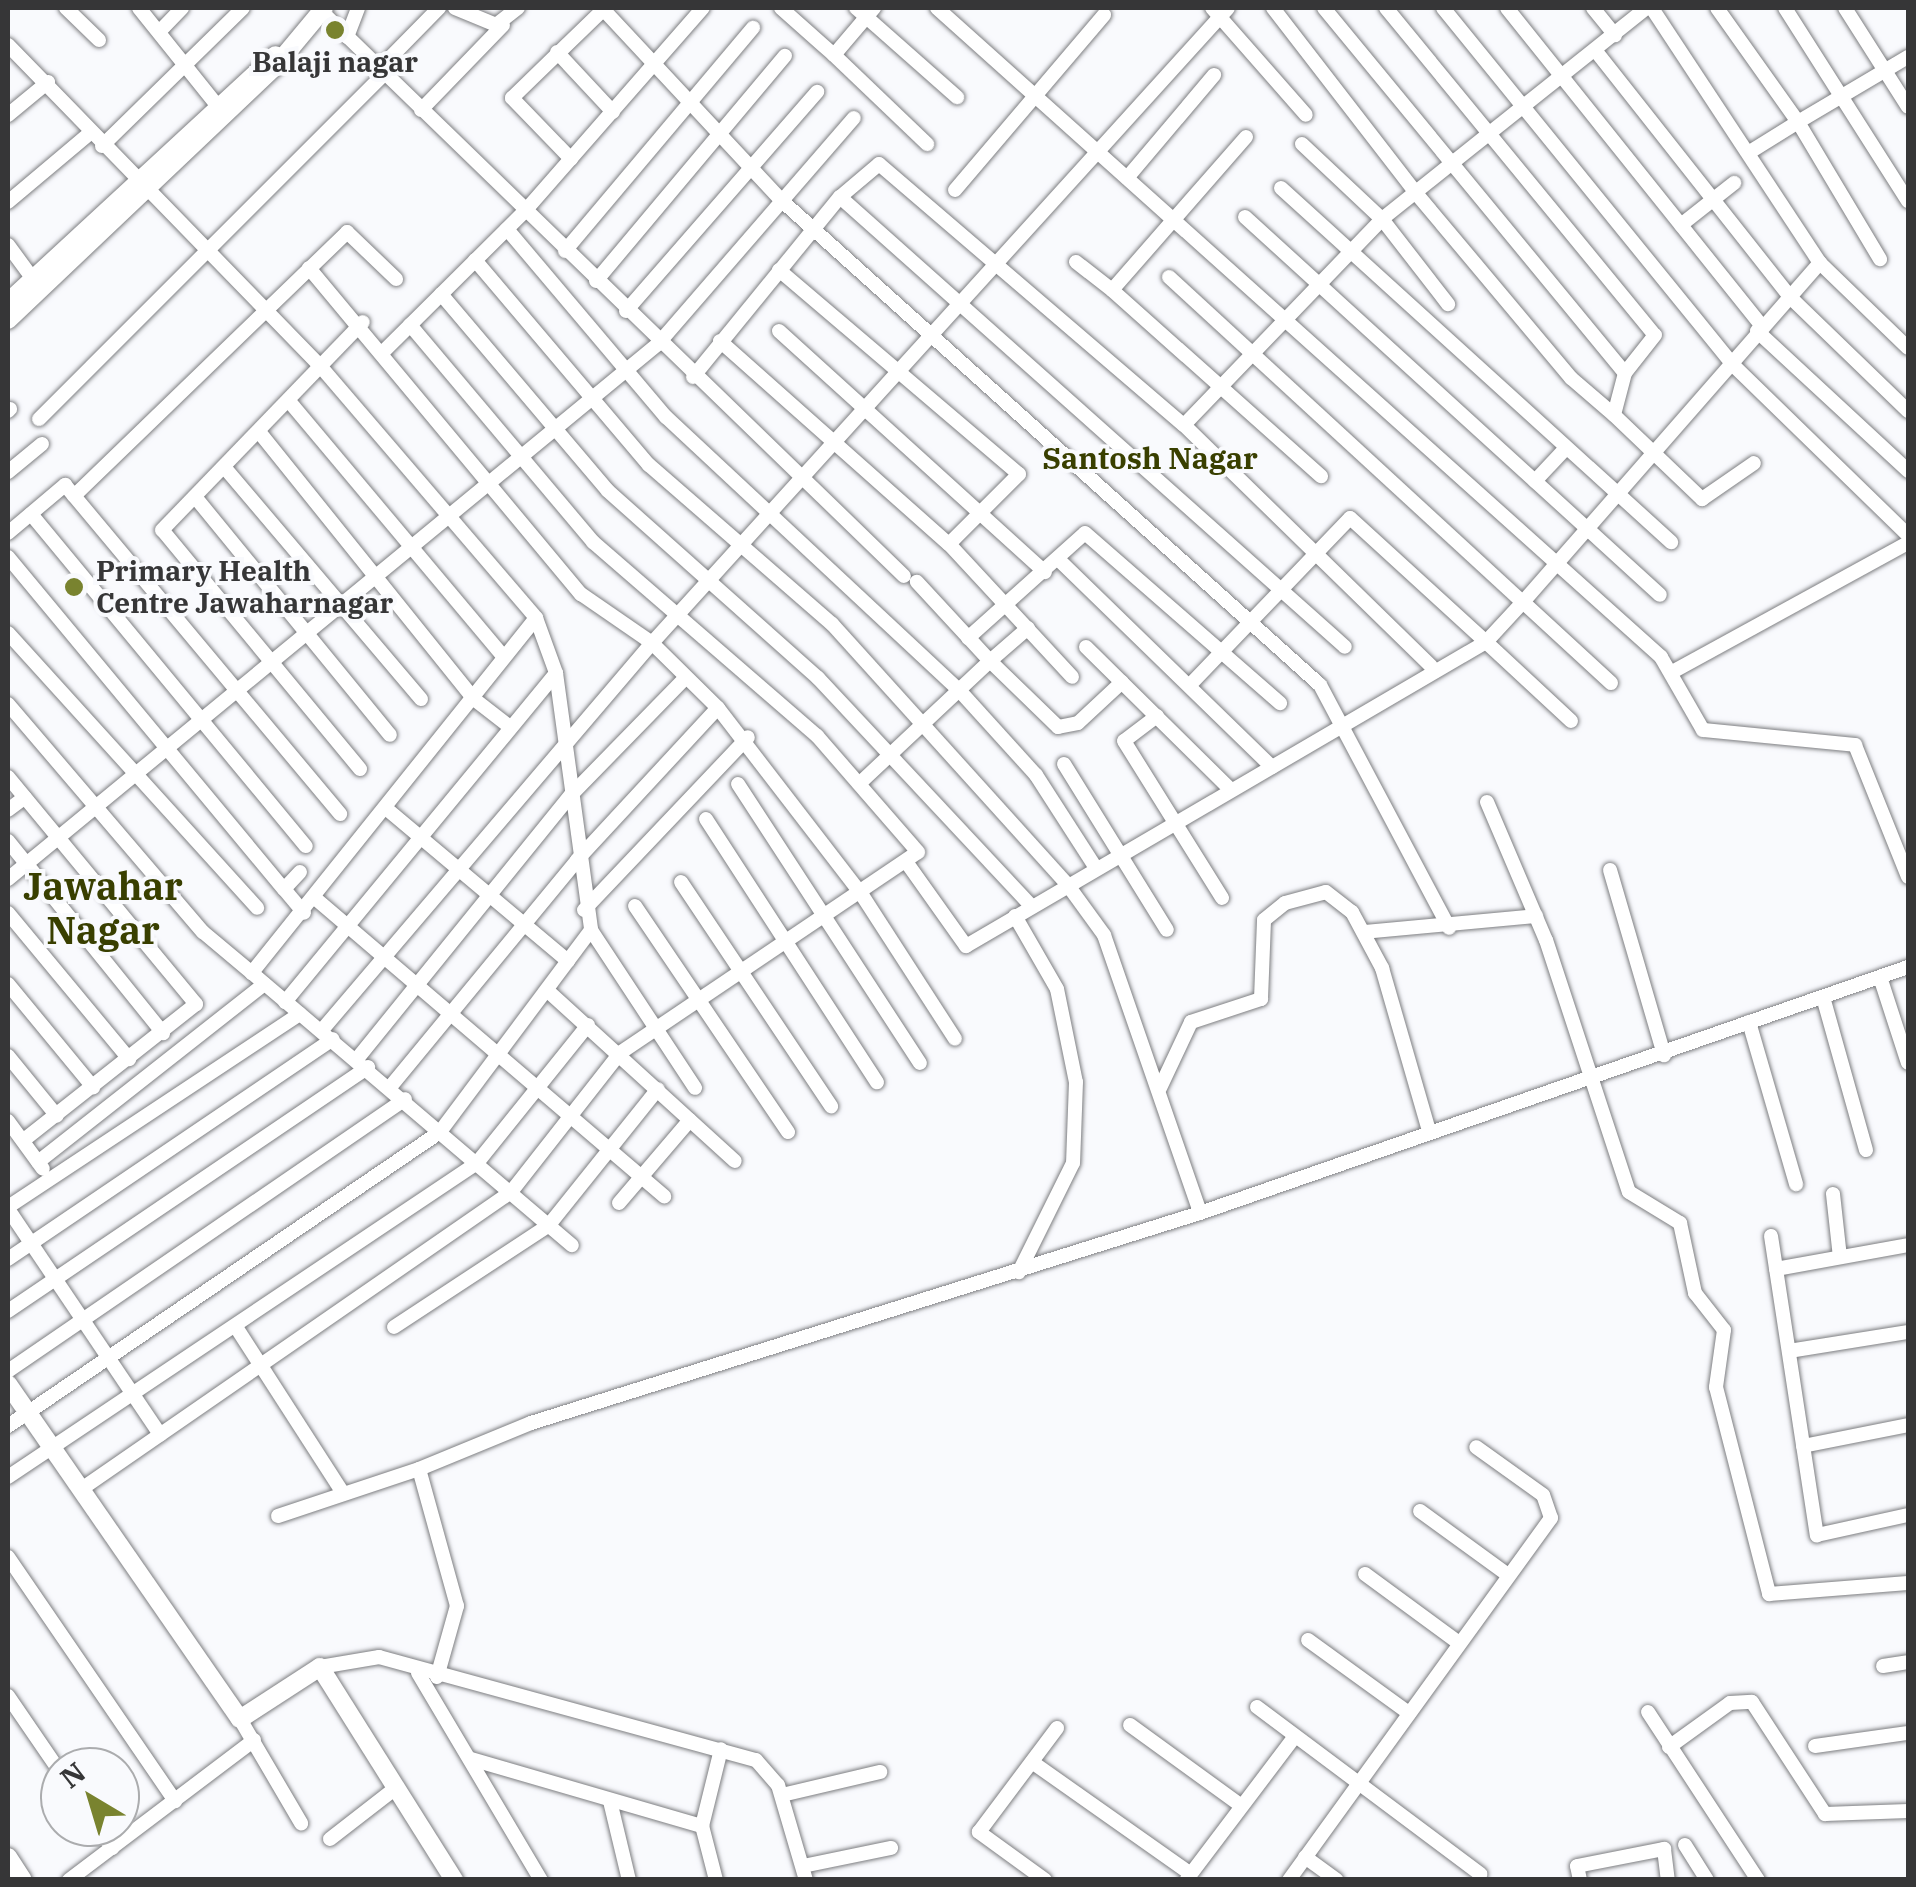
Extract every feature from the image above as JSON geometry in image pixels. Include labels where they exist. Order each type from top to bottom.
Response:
[{"type":"street","points":[[139,8],[216,104]]},
{"type":"street","points":[[158,32],[182,8]]},
{"type":"street","points":[[102,146],[186,69],[243,8]]},
{"type":"street","points":[[347,37],[358,8]]},
{"type":"street","points":[[39,420],[440,8]]},
{"type":"street","points":[[455,8],[502,25]]},
{"type":"street","points":[[421,110],[518,8]]},
{"type":"street","points":[[571,159],[512,98],[603,8],[781,200],[1320,685],[1448,928]]},
{"type":"street","points":[[384,351],[525,211],[703,8]]},
{"type":"street","points":[[781,8],[928,144]]},
{"type":"street","points":[[937,8],[1674,671],[1702,730],[1855,745],[1908,877]]},
{"type":"street","points":[[1273,8],[1415,192],[1571,378],[1702,499],[1754,462]]},
{"type":"street","points":[[1324,8],[1457,159],[1625,373]]},
{"type":"street","points":[[1386,8],[1655,335],[1625,373],[1614,415]]},
{"type":"street","points":[[1443,8],[1731,363],[1908,535]]},
{"type":"street","points":[[1507,8],[1759,328],[1908,471]]},
{"type":"street","points":[[1593,8],[1615,35]]},
{"type":"street","points":[[1184,424],[1220,382],[1382,220],[1649,8],[1753,150],[1820,263],[1908,348]]},
{"type":"street","points":[[1718,8],[1798,122],[1880,259]]},
{"type":"street","points":[[1785,8],[1846,91],[1908,201]]},
{"type":"street","points":[[1846,8],[1908,107]]},
{"type":"street","points":[[8,320],[142,186],[216,104],[276,55],[321,9],[658,344],[911,579],[990,661],[1065,729],[1122,682]]},
{"type":"street","points":[[74,10],[99,40]]},
{"type":"street","points":[[834,55],[865,10],[958,97]]},
{"type":"street","points":[[8,1259],[327,1034],[384,956],[560,741],[904,374],[1220,10],[1306,115]]},
{"type":"street","points":[[955,190],[1104,15]]},
{"type":"street","points":[[565,251],[687,100],[754,28]]},
{"type":"street","points":[[8,45],[48,82],[102,146],[205,252],[322,368],[536,618],[556,672],[560,741],[571,796],[584,910],[591,930],[695,1088]]},
{"type":"street","points":[[1596,50],[1790,297],[1908,411]]},
{"type":"street","points":[[557,52],[613,112]]},
{"type":"street","points":[[8,302],[274,68],[276,55]]},
{"type":"street","points":[[596,281],[785,56]]},
{"type":"street","points":[[1753,150],[1908,57]]},
{"type":"street","points":[[1128,178],[1214,76]]},
{"type":"street","points":[[8,115],[48,82]]},
{"type":"street","points":[[626,311],[817,92]]},
{"type":"street","points":[[8,879],[658,344],[854,118]]},
{"type":"street","points":[[8,202],[91,132]]},
{"type":"street","points":[[1112,290],[1246,137]]},
{"type":"street","points":[[1302,144],[1382,220],[1448,304]]},
{"type":"street","points":[[694,377],[720,340],[840,197],[879,164],[1184,424],[1316,544],[1431,666]]},
{"type":"street","points":[[1681,226],[1734,183]]},
{"type":"street","points":[[1281,188],[1671,542]]},
{"type":"street","points":[[840,197],[1281,584],[1345,647]]},
{"type":"street","points":[[1245,216],[1660,595]]},
{"type":"street","points":[[506,229],[625,369],[771,515],[958,689],[1036,774],[1096,868]]},
{"type":"street","points":[[74,496],[346,232],[396,279]]},
{"type":"street","points":[[8,244],[33,278]]},
{"type":"street","points":[[475,260],[648,466],[742,545],[925,721],[1067,884],[1104,935],[1200,1213]]},
{"type":"street","points":[[1076,262],[1220,382],[1321,476]]},
{"type":"street","points":[[907,863],[966,946],[1344,726],[1431,666],[1486,642],[1620,498],[1759,328],[1820,263]]},
{"type":"street","points":[[309,268],[363,322],[486,485],[581,594],[652,643],[748,738],[862,895],[954,1039]]},
{"type":"street","points":[[779,270],[1019,474],[949,544]]},
{"type":"street","points":[[1169,277],[1611,683]]},
{"type":"street","points":[[441,294],[608,491],[710,578],[893,752],[1031,906]]},
{"type":"street","points":[[360,769],[162,530],[363,322]]},
{"type":"street","points":[[80,1490],[512,1192],[620,1053],[743,976],[907,863],[914,841],[860,783],[678,613],[592,542],[410,325]]},
{"type":"street","points":[[779,331],[985,508],[1045,572]]},
{"type":"street","points":[[720,340],[949,544],[1072,677]]},
{"type":"street","points":[[289,402],[504,657]]},
{"type":"street","points":[[260,432],[474,698],[510,728]]},
{"type":"street","points":[[8,472],[42,444]]},
{"type":"street","points":[[1535,481],[1566,448]]},
{"type":"street","points":[[225,468],[421,699]]},
{"type":"street","points":[[8,533],[66,485],[340,814]]},
{"type":"street","points":[[196,498],[390,735]]},
{"type":"street","points":[[31,514],[306,846]]},
{"type":"street","points":[[1190,685],[1316,544],[1339,522],[1359,522],[1571,721]]},
{"type":"street","points":[[968,638],[1086,533],[1280,702]]},
{"type":"street","points":[[1674,671],[1908,543]]},
{"type":"street","points":[[8,557],[304,913]]},
{"type":"street","points":[[1058,560],[1272,767]]},
{"type":"street","points":[[38,1162],[258,979],[304,913],[536,618]]},
{"type":"street","points":[[860,783],[1028,628]]},
{"type":"street","points":[[8,633],[131,778],[257,908]]},
{"type":"street","points":[[1086,647],[1231,790]]},
{"type":"street","points":[[285,1002],[556,672]]},
{"type":"street","points":[[8,1311],[362,1063],[571,796],[686,678]]},
{"type":"street","points":[[8,704],[95,807],[258,979],[391,1086],[572,1244]]},
{"type":"street","points":[[391,1086],[577,860],[718,708]]},
{"type":"street","points":[[1157,716],[1124,741],[1180,821],[1222,898]]},
{"type":"street","points":[[584,910],[748,738]]},
{"type":"street","points":[[1064,764],[1167,930]]},
{"type":"street","points":[[8,777],[194,995],[193,1011],[24,1140]]},
{"type":"street","points":[[738,784],[920,1063]]},
{"type":"street","points":[[8,810],[25,797]]},
{"type":"street","points":[[1488,802],[1536,916],[1629,1192],[1680,1223],[1699,1304],[1724,1330],[1716,1387],[1769,1594],[1908,1584]]},
{"type":"street","points":[[388,810],[568,961]]},
{"type":"street","points":[[706,820],[877,1082]]},
{"type":"street","points":[[8,842],[163,1033]]},
{"type":"street","points":[[1610,870],[1664,1055]]},
{"type":"street","points":[[284,889],[300,872]]},
{"type":"street","points":[[681,882],[831,1106]]},
{"type":"street","points":[[1160,1089],[1191,1022],[1261,999],[1268,984],[1258,931],[1285,903],[1326,892],[1364,932],[1429,1131]]},
{"type":"street","points":[[316,899],[350,924],[418,987],[502,1054],[664,1196]]},
{"type":"street","points":[[634,906],[788,1132]]},
{"type":"street","points":[[8,913],[130,1059]]},
{"type":"street","points":[[1016,916],[1057,989],[1076,1082],[1072,1163],[1020,1272]]},
{"type":"street","points":[[1364,932],[1448,928],[1536,916]]},
{"type":"street","points":[[8,1426],[440,1132],[549,992],[591,930]]},
{"type":"street","points":[[278,1516],[342,1490],[419,1468],[531,1423],[1200,1213],[1429,1131],[1881,980],[1908,967]]},
{"type":"street","points":[[1881,980],[1908,1063]]},
{"type":"street","points":[[8,984],[93,1088]]},
{"type":"street","points":[[549,992],[735,1161]]},
{"type":"street","points":[[1823,998],[1866,1150]]},
{"type":"street","points":[[160,1434],[53,1282],[8,1208],[300,1014]]},
{"type":"street","points":[[1748,1022],[1796,1184]]},
{"type":"street","points":[[8,1477],[478,1163],[588,1025]]},
{"type":"street","points":[[8,1056],[57,1116]]},
{"type":"street","points":[[394,1327],[549,1225],[606,1148],[658,1089]]},
{"type":"street","points":[[8,1371],[405,1098]]},
{"type":"street","points":[[619,1203],[690,1120]]},
{"type":"street","points":[[8,1121],[49,1178]]},
{"type":"street","points":[[1833,1194],[1840,1258]]},
{"type":"street","points":[[1771,1236],[1817,1535],[1908,1516]]},
{"type":"street","points":[[1776,1269],[1908,1246]]},
{"type":"street","points":[[236,1326],[342,1490]]},
{"type":"street","points":[[1788,1351],[1908,1332]]},
{"type":"street","points":[[8,1384],[254,1740],[300,1823]]},
{"type":"street","points":[[1803,1446],[1908,1424]]},
{"type":"street","points":[[1288,1880],[1552,1510],[1476,1446]]},
{"type":"street","points":[[419,1468],[457,1606],[437,1677]]},
{"type":"street","points":[[1420,1511],[1508,1574]]},
{"type":"street","points":[[8,1557],[175,1801]]},
{"type":"street","points":[[1365,1574],[1459,1643]]},
{"type":"street","points":[[1308,1640],[1409,1713]]},
{"type":"street","points":[[240,1719],[320,1667],[359,1654],[765,1764],[782,1795],[805,1873],[891,1848]]},
{"type":"street","points":[[1883,1666],[1908,1662]]},
{"type":"street","points":[[320,1667],[397,1786],[449,1877]]},
{"type":"street","points":[[418,1672],[541,1880]]},
{"type":"street","points":[[8,1696],[43,1747]]},
{"type":"street","points":[[1668,1747],[1730,1703],[1752,1702],[1825,1814],[1908,1811]]},
{"type":"street","points":[[1257,1707],[1480,1874]]},
{"type":"street","points":[[1648,1712],[1758,1880]]},
{"type":"street","points":[[1130,1725],[1240,1805]]},
{"type":"street","points":[[1045,1880],[979,1832],[1056,1728]]},
{"type":"street","points":[[1815,1746],[1908,1732]]},
{"type":"street","points":[[1032,1762],[1189,1877],[1295,1736]]},
{"type":"street","points":[[68,1880],[254,1740]]},
{"type":"street","points":[[716,1880],[702,1826],[721,1749]]},
{"type":"street","points":[[472,1759],[702,1826]]},
{"type":"street","points":[[782,1795],[880,1772]]},
{"type":"street","points":[[330,1839],[397,1786]]},
{"type":"street","points":[[610,1802],[629,1880]]},
{"type":"street","points":[[1685,1845],[1706,1880]]},
{"type":"street","points":[[1580,1880],[1577,1866],[1664,1848],[1668,1880]]},
{"type":"street","points":[[8,1857],[24,1880]]},
{"type":"street","points":[[1305,1858],[1337,1880]]},
{"type":"place","name":"Balaji nagar","points":[[335,30]]},
{"type":"place","name":"Primary Health Centre Jawaharnagar","points":[[74,587]]},
{"type":"district","name":"Santosh Nagar","points":[[1150,458]]},
{"type":"district","name":"Jawahar Nagar","points":[[103,908]]}]
